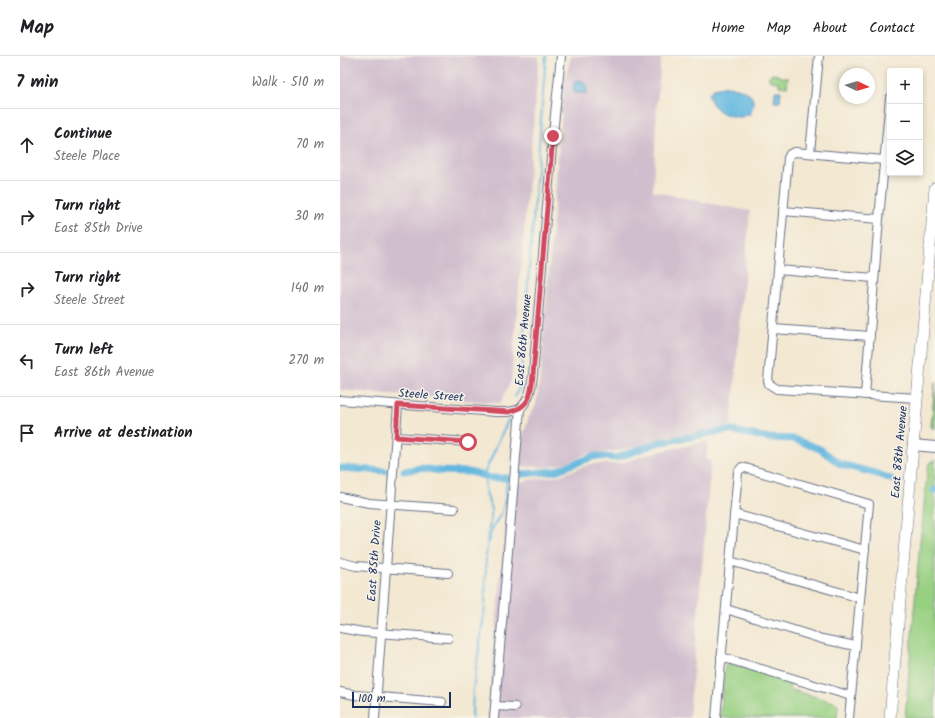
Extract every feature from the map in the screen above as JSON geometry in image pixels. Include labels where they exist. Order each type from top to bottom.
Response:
[{"type":"main road","name":"East 88th Avenue","points":[[890,718],[935,188]]},
{"type":"street","name":"East 86th Avenue","points":[[494,718],[520,409],[528,400],[532,388],[561,56]]},
{"type":"street","points":[[810,153],[819,56]]},
{"type":"street","points":[[865,395],[889,104]]},
{"type":"street","points":[[884,160],[810,153],[792,153],[788,158],[768,381],[772,388],[917,398]]},
{"type":"street","points":[[783,211],[879,219]]},
{"type":"street","points":[[778,270],[874,278]]},
{"type":"street","points":[[773,329],[870,336]]},
{"type":"street","name":"Steele Street","points":[[340,400],[509,412],[520,409]]},
{"type":"street","name":"East 85th Drive","points":[[375,718],[398,405]]},
{"type":"street","points":[[396,437],[468,442]]},
{"type":"street","points":[[913,445],[935,447]]},
{"type":"street","points":[[716,718],[738,472],[742,467],[869,504],[849,718]]},
{"type":"street","points":[[340,496],[369,503],[454,509]]},
{"type":"street","points":[[734,514],[865,550]]},
{"type":"street","points":[[730,561],[860,598]]},
{"type":"street","points":[[340,562],[356,566],[448,573]]},
{"type":"street","points":[[726,609],[822,639],[856,646]]},
{"type":"street","points":[[340,628],[363,632],[448,638]]},
{"type":"street","points":[[721,657],[851,696]]},
{"type":"street","points":[[340,692],[355,695],[442,702]]},
{"type":"street","points":[[495,706],[515,707]]},
{"type":"shaded area","points":[[340,56],[539,56],[511,381],[500,403],[340,390]]},
{"type":"shaded area","points":[[571,56],[661,56],[657,103],[653,191],[750,211],[731,425],[616,451],[586,454],[567,463],[548,467],[518,466],[522,440],[528,419],[536,405],[540,380],[564,85]]},
{"type":"shaded area","points":[[708,441],[706,460],[711,461],[689,718],[488,718],[509,485],[558,476],[591,464],[619,464],[648,454]]},
{"type":"green space","points":[[772,74],[780,77],[788,77],[787,87],[779,86],[779,82],[771,81],[768,77]]},
{"type":"green space","points":[[935,382],[935,429],[931,427]]},
{"type":"green space","points":[[935,460],[935,718],[905,718],[927,472],[929,463]]},
{"type":"green space","points":[[728,663],[791,682],[789,689],[837,703],[837,718],[720,718],[725,666]]},
{"type":"water","points":[[580,80],[585,84],[587,93],[574,92],[574,82]]},
{"type":"water","points":[[728,86],[745,91],[752,97],[753,107],[750,114],[741,117],[730,116],[715,107],[709,93],[713,89]]},
{"type":"water","points":[[775,91],[781,91],[780,102],[774,102]]},
{"type":"waterway","points":[[515,397],[520,385],[546,56]]},
{"type":"waterway","points":[[472,718],[473,689],[485,607],[486,558],[491,518],[491,510],[485,488],[485,472],[508,420]]},
{"type":"waterway","points":[[522,474],[555,471],[595,456],[616,458],[657,443],[727,430],[769,438],[794,439],[820,449],[840,464],[878,474],[893,480]]},
{"type":"waterway","points":[[340,468],[385,471]]},
{"type":"waterway","points":[[404,471],[421,468],[440,471],[470,472],[491,478],[507,478]]},
{"type":"waterway","points":[[488,543],[492,529],[502,512],[506,496],[507,478]]},
{"type":"route","points":[[468,442],[396,437],[398,405],[509,412],[520,409],[528,400],[532,388],[553,136]]}]
